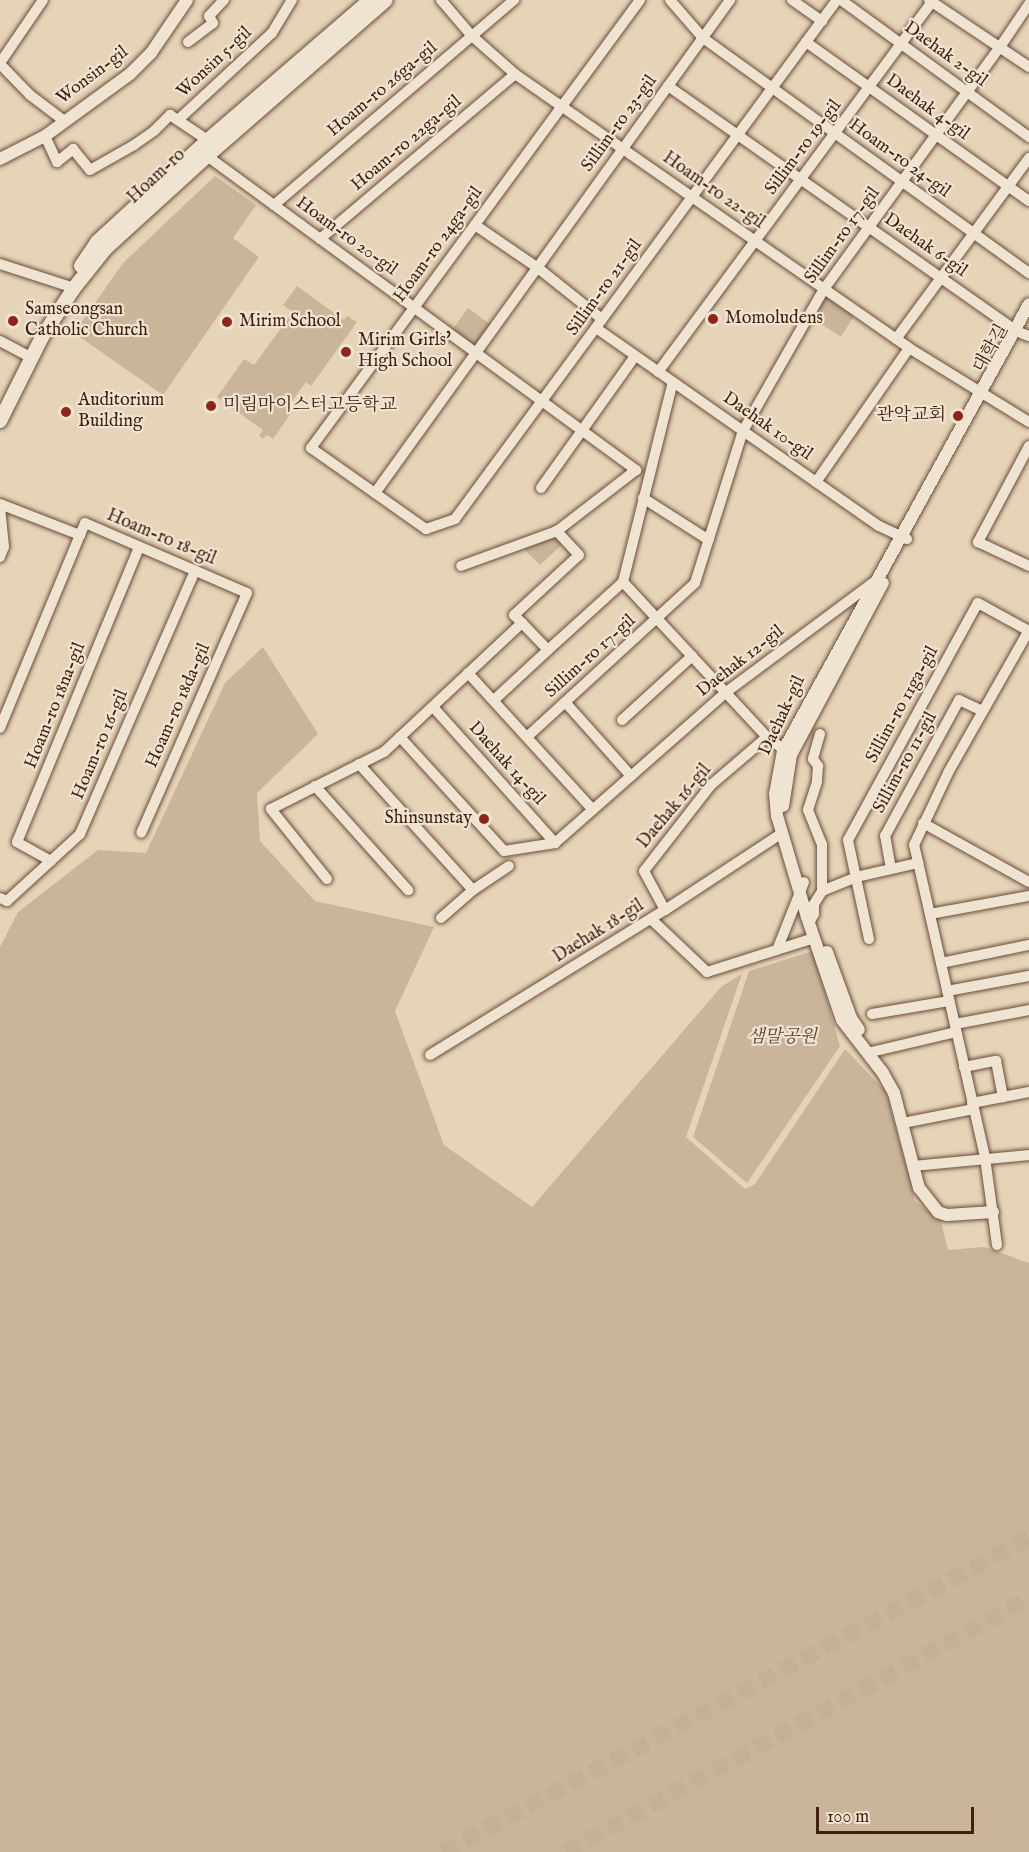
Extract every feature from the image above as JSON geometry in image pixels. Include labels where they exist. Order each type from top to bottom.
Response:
[{"type":"main road","points":[[211,148],[370,0]]},
{"type":"main road","name":"Hoam-ro","points":[[0,420],[28,356],[70,287],[106,248],[211,148],[387,0]]},
{"type":"main road","points":[[0,408],[28,356]]},
{"type":"street","points":[[43,0],[0,64],[30,95],[63,120]]},
{"type":"street","name":"Wonsin-gil","points":[[0,159],[45,136],[63,120],[130,74],[151,53],[187,0]]},
{"type":"street","points":[[188,42],[213,23],[209,16],[224,0]]},
{"type":"street","name":"Wonsin 5-gil","points":[[178,120],[272,33],[292,0]]},
{"type":"street","name":"Hoam-ro 22-gil","points":[[441,0],[472,36],[515,74],[909,348],[1029,422]]},
{"type":"street","name":"Hoam-ro 26ga-gil","points":[[274,205],[513,0]]},
{"type":"street","name":"Hoam-ro 24ga-gil","points":[[375,492],[311,448],[640,0]]},
{"type":"street","name":"Hoam-ro 24-gil","points":[[670,0],[702,38],[1029,273]]},
{"type":"street","name":"Sillim-ro 23-gil","points":[[375,492],[730,0]]},
{"type":"street","points":[[792,0],[822,21]]},
{"type":"street","name":"Sillim-ro 21-gil","points":[[375,492],[426,529],[455,519],[839,0]]},
{"type":"street","name":"Daehak 2-gil","points":[[839,0],[1029,137]]},
{"type":"street","points":[[931,1],[1029,67]]},
{"type":"street","name":"Sillim-ro 19-gil","points":[[658,372],[931,1]]},
{"type":"street","name":"Sillim-ro 17-gil","points":[[528,736],[695,583],[743,431],[824,289],[968,92],[1029,4]]},
{"type":"street","name":"Daehak 4-gil","points":[[806,42],[1029,201]]},
{"type":"street","name":"Hoam-ro 22ga-gil","points":[[320,238],[515,74]]},
{"type":"street","name":"Daehak 6-gil","points":[[668,86],[1022,333]]},
{"type":"street","points":[[45,136],[57,162],[73,149],[90,170],[141,141],[170,115],[178,120]]},
{"type":"street","name":"Hoam-ro 20-gil","points":[[178,120],[274,205],[648,478]]},
{"type":"street","points":[[896,339],[1029,158]]},
{"type":"street","points":[[475,225],[538,268],[599,324]]},
{"type":"street","points":[[0,264],[70,287]]},
{"type":"street","name":"Daehak-gil","points":[[993,1209],[947,1215],[938,1212],[924,1197],[907,1122],[894,1093],[871,1052],[842,1020],[814,938],[802,887],[782,833],[775,794],[787,753],[875,581],[904,537],[983,395],[1022,333],[1029,304]]},
{"type":"street","name":"대학길","points":[[1022,333],[1029,319]]},
{"type":"street","name":"Daehak 10-gil","points":[[599,324],[635,356],[879,526],[904,537]]},
{"type":"street","points":[[0,341],[28,356]]},
{"type":"street","points":[[816,482],[909,348]]},
{"type":"street","points":[[541,488],[635,356]]},
{"type":"street","points":[[673,382],[623,582],[767,737],[787,753]]},
{"type":"street","points":[[1029,446],[978,542],[1029,566]]},
{"type":"street","points":[[460,566],[556,531],[636,470]]},
{"type":"street","points":[[644,498],[709,540]]},
{"type":"street","points":[[0,506],[4,547],[0,557]]},
{"type":"street","name":"Hoam-ro 18-gil","points":[[0,506],[80,535],[85,523],[247,593]]},
{"type":"street","points":[[548,650],[514,615],[579,555],[556,531]]},
{"type":"street","points":[[0,728],[80,535]]},
{"type":"street","points":[[777,950],[802,887],[784,815],[783,797],[787,753],[904,537]]},
{"type":"street","name":"Hoam-ro 18na-gil","points":[[51,861],[17,842],[139,547]]},
{"type":"street","name":"Hoam-ro 16-gil","points":[[0,898],[7,901],[80,834],[195,571]]},
{"type":"street","name":"Daehak 12-gil","points":[[555,843],[725,693],[875,581]]},
{"type":"street","name":"Daehak 14-gil","points":[[494,700],[623,582]]},
{"type":"street","name":"Hoam-ro 18da-gil","points":[[141,833],[247,593]]},
{"type":"street","name":"Sillim-ro 11ga-gil","points":[[856,877],[848,840],[978,603],[1029,631]]},
{"type":"street","points":[[327,879],[271,809],[384,752],[522,623]]},
{"type":"street","points":[[997,1245],[985,1157],[914,845],[923,823],[983,711],[1029,631]]},
{"type":"street","points":[[622,720],[692,656]]},
{"type":"street","name":"Daehak 14-gil","points":[[468,673],[528,736],[592,810]]},
{"type":"street","name":"Sillim-ro 11-gil","points":[[891,869],[885,836],[959,700],[983,711]]},
{"type":"street","points":[[565,702],[631,776]]},
{"type":"street","name":"Daehak 14-gil","points":[[433,706],[555,843]]},
{"type":"street","points":[[820,734],[813,759],[818,766],[817,782],[808,810],[822,844],[822,891],[814,904],[811,919],[851,1018],[871,1052],[1029,1010]]},
{"type":"street","points":[[400,737],[504,851],[555,843]]},
{"type":"street","name":"Daehak 16-gil","points":[[665,910],[644,871],[711,785],[767,737]]},
{"type":"street","points":[[359,764],[473,890]]},
{"type":"street","points":[[315,786],[408,890]]},
{"type":"street","points":[[923,823],[1029,882]]},
{"type":"street","name":"Daehak 18-gil","points":[[430,1055],[651,919],[782,833]]},
{"type":"street","points":[[822,891],[856,877],[918,862]]},
{"type":"street","points":[[441,918],[473,890],[509,866]]},
{"type":"street","points":[[856,877],[869,939]]},
{"type":"street","points":[[930,914],[1029,896]]},
{"type":"street","points":[[651,919],[707,972],[814,938]]},
{"type":"street","points":[[941,963],[1029,945]]},
{"type":"street","points":[[872,1014],[1029,976]]},
{"type":"street","points":[[964,1067],[996,1061],[1003,1097]]},
{"type":"street","points":[[907,1122],[1029,1092]]},
{"type":"street","points":[[916,1166],[985,1157],[1029,1155]]},
{"type":"green space","points":[[215,176],[256,205],[233,238],[259,257],[163,395],[74,333],[123,263]]},
{"type":"green space","points":[[297,286],[344,320],[347,316],[357,322],[311,386],[306,382],[287,408],[292,412],[273,439],[267,435],[263,439],[259,436],[263,430],[217,397],[244,359],[254,365],[293,312],[283,305]]},
{"type":"green space","points":[[825,293],[856,313],[841,337],[810,317]]},
{"type":"green space","points":[[468,308],[494,327],[476,352],[450,333]]},
{"type":"green space","points":[[557,531],[566,541],[540,565],[520,545]]},
{"type":"green space","points":[[263,647],[318,734],[257,793],[260,841],[315,901],[434,927],[395,1011],[444,1145],[532,1207],[721,987],[742,974],[686,1137],[745,1189],[755,1184],[845,1049],[886,1092],[915,1201],[941,1221],[948,1250],[984,1247],[1029,1263],[1029,1852],[0,1852],[0,947],[18,912],[98,850],[146,853],[225,683]]},
{"type":"green space","name":"샘말공원","points":[[813,951],[840,1046],[747,1183],[693,1137],[749,971]]},
{"type":"tunnel","points":[[443,1852],[1029,1538]]},
{"type":"tunnel","points":[[566,1852],[1029,1598]]},
{"type":"place","name":"Momoludens","points":[[713,319]]},
{"type":"place","name":"Samseongsan Catholic Church","points":[[13,321]]},
{"type":"place","name":"Mirim School","points":[[227,322]]},
{"type":"place","name":"Mirim Girls' High School","points":[[346,352]]},
{"type":"place","name":"미림마이스터고등학교","points":[[211,406]]},
{"type":"place","name":"Auditorium Building","points":[[66,412]]},
{"type":"place","name":"관악교회","points":[[958,416]]},
{"type":"place","name":"Shinsunstay","points":[[484,819]]}]
